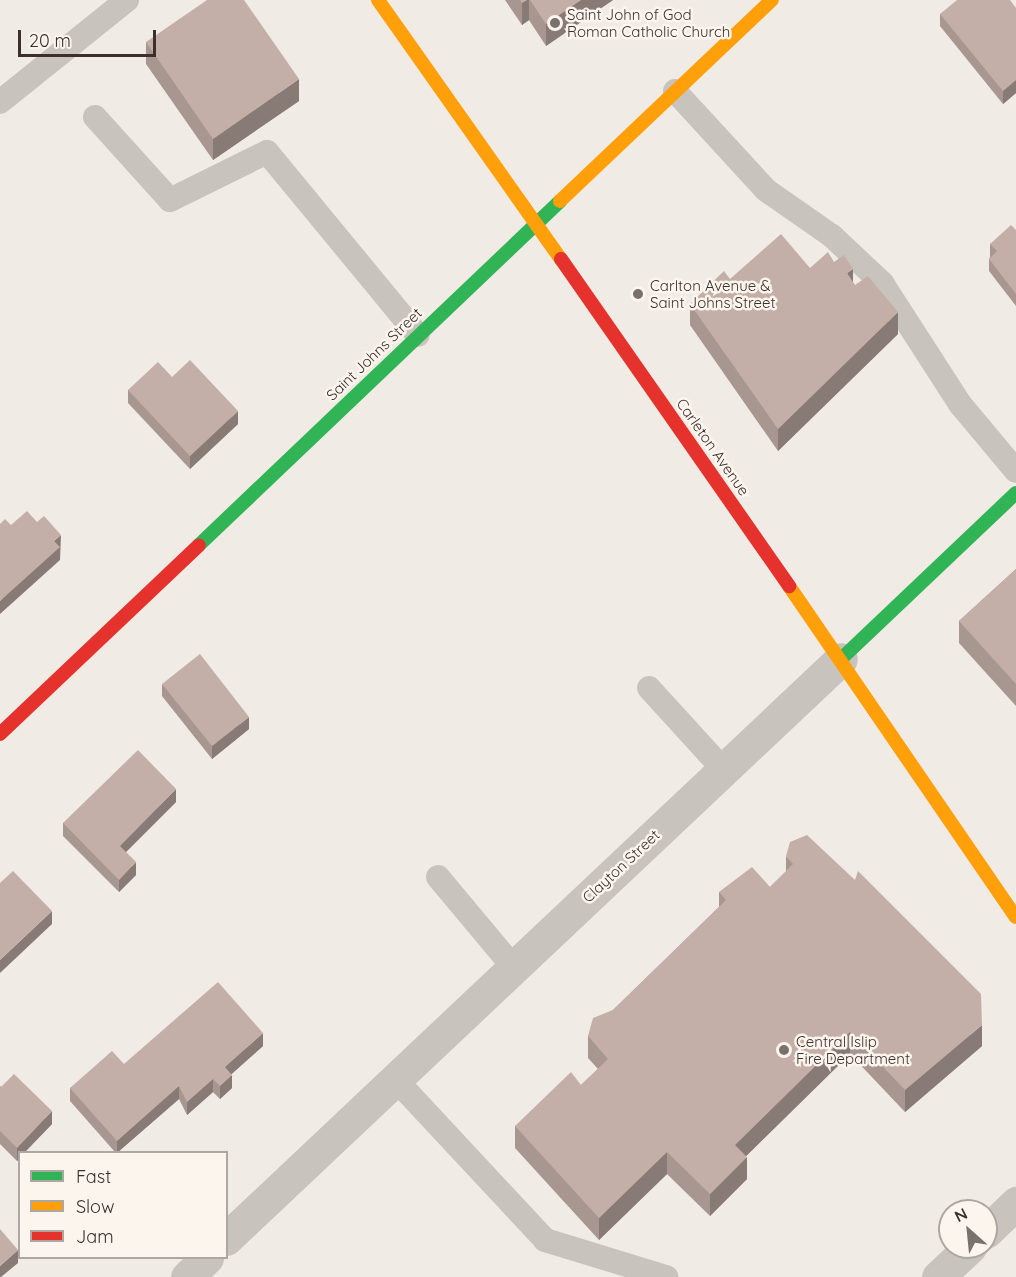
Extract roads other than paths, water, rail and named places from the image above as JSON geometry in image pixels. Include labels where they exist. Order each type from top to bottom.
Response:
[{"type":"street","name":"Carleton Avenue","points":[[378,0],[841,659],[1016,917]]},
{"type":"street","name":"Saint Johns Street","points":[[0,734],[772,0]]},
{"type":"street","name":"Clayton Street","points":[[228,1237],[1016,493]]},
{"type":"street","points":[[998,1220],[1016,1203]]},
{"type":"street","points":[[187,1277],[205,1259]]},
{"type":"street","points":[[938,1277],[957,1259]]},
{"type":"lane","points":[[0,102],[127,0]]},
{"type":"lane","points":[[675,91],[766,190],[832,236],[882,283],[960,404],[1016,471]]},
{"type":"lane","points":[[95,117],[170,200],[267,153],[418,335]]},
{"type":"lane","points":[[649,688],[724,770]]},
{"type":"lane","points":[[438,877],[514,968]]},
{"type":"lane","points":[[396,1080],[545,1240],[666,1277]]},
{"type":"place","name":"Saint John of God Roman Catholic Church","points":[[555,23]]},
{"type":"place","name":"Carlton Avenue & Saint Johns Street","points":[[638,294]]},
{"type":"place","name":"Central Islip Fire Department","points":[[784,1050]]}]
